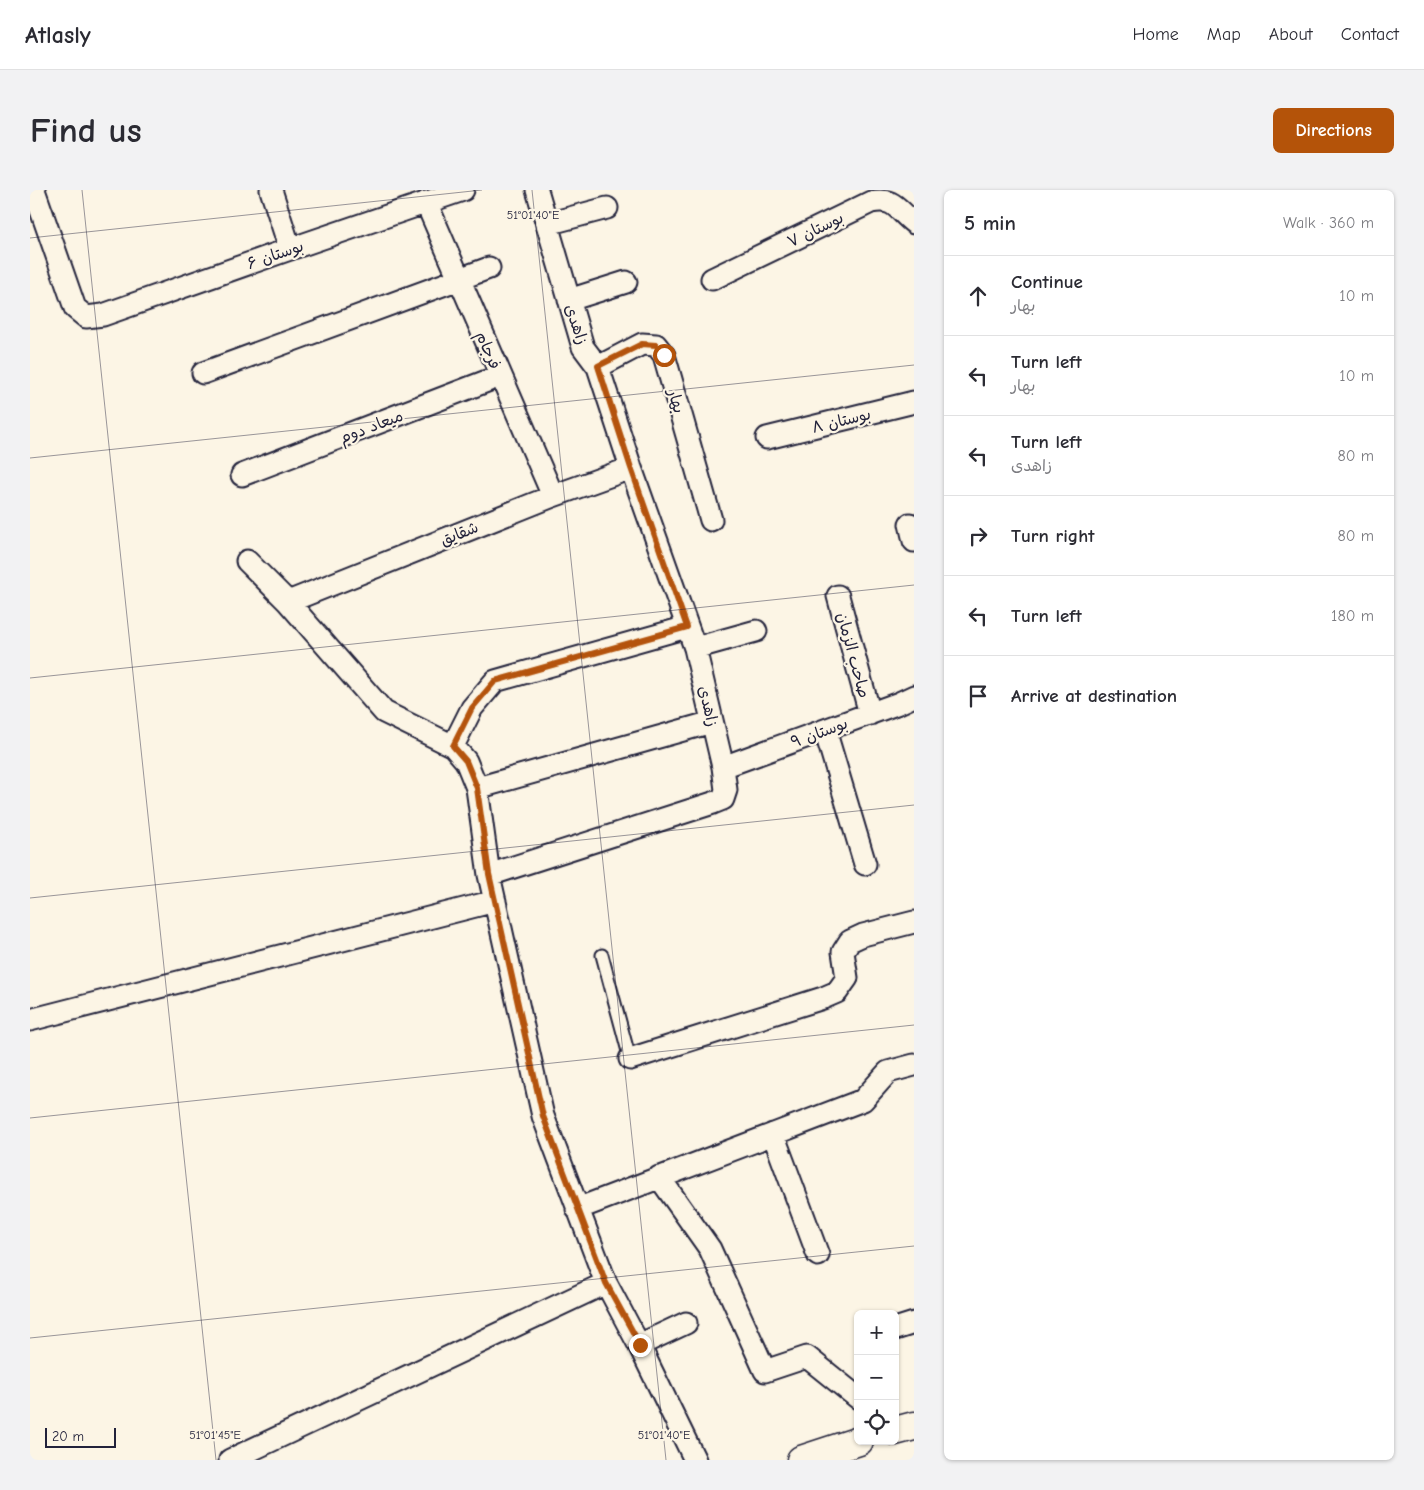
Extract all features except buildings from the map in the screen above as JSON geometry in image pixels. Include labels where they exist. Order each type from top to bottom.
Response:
[{"type":"street","name":"بوستان ۶","points":[[34,190],[75,308],[86,317],[103,315],[464,190]]},
{"type":"street","points":[[271,190],[290,249]]},
{"type":"street","name":"زاهدی","points":[[489,874],[723,798],[726,790],[723,767],[695,648],[631,468],[598,366],[583,347],[537,190]]},
{"type":"street","name":"بوستان ۷","points":[[712,279],[871,202],[883,200],[897,206],[914,223]]},
{"type":"street","name":"فرجام","points":[[426,202],[553,496]]},
{"type":"street","points":[[547,224],[607,208]]},
{"type":"street","points":[[203,373],[489,268]]},
{"type":"street","points":[[569,300],[626,282]]},
{"type":"street","name":"بهار","points":[[598,366],[642,344],[656,345],[664,355],[711,520]]},
{"type":"street","name":"میعاد دوم","points":[[242,475],[500,376]]},
{"type":"street","name":"بوستان ۸","points":[[767,438],[914,402]]},
{"type":"street","name":"شقایق","points":[[288,602],[553,496],[631,468]]},
{"type":"street","points":[[247,561],[288,602],[384,712],[453,746],[466,761],[477,788],[489,874],[543,1116],[606,1283],[640,1345],[695,1460]]},
{"type":"street","name":"صاحب الزمان","points":[[838,596],[870,714]]},
{"type":"street","points":[[453,746],[472,708],[495,681],[687,627]]},
{"type":"street","points":[[695,648],[756,631]]},
{"type":"street","name":"بوستان ۹","points":[[723,767],[870,714],[914,696]]},
{"type":"street","points":[[477,788],[712,722]]},
{"type":"street","points":[[825,730],[865,864]]},
{"type":"street","points":[[30,1020],[495,901]]},
{"type":"street","points":[[630,1059],[837,992],[847,978],[843,952],[850,941],[863,935],[914,922]]},
{"type":"street","points":[[577,1208],[863,1100],[888,1072],[914,1064]]},
{"type":"street","points":[[773,1134],[818,1255]]},
{"type":"street","points":[[659,1177],[710,1249],[765,1371],[807,1357],[854,1395]]},
{"type":"street","points":[[230,1460],[606,1283]]},
{"type":"street","points":[[899,1328],[914,1323]]},
{"type":"street","points":[[640,1345],[686,1324]]},
{"type":"street","points":[[899,1430],[914,1426]]},
{"type":"street","points":[[801,1460],[856,1448]]},
{"type":"lane","points":[[602,955],[630,1059]]},
{"type":"route","points":[[640,1345],[606,1283],[543,1116],[489,874],[477,788],[466,761],[453,746],[472,708],[495,681],[687,627],[631,468],[598,366],[642,344],[656,345],[664,355]]}]
